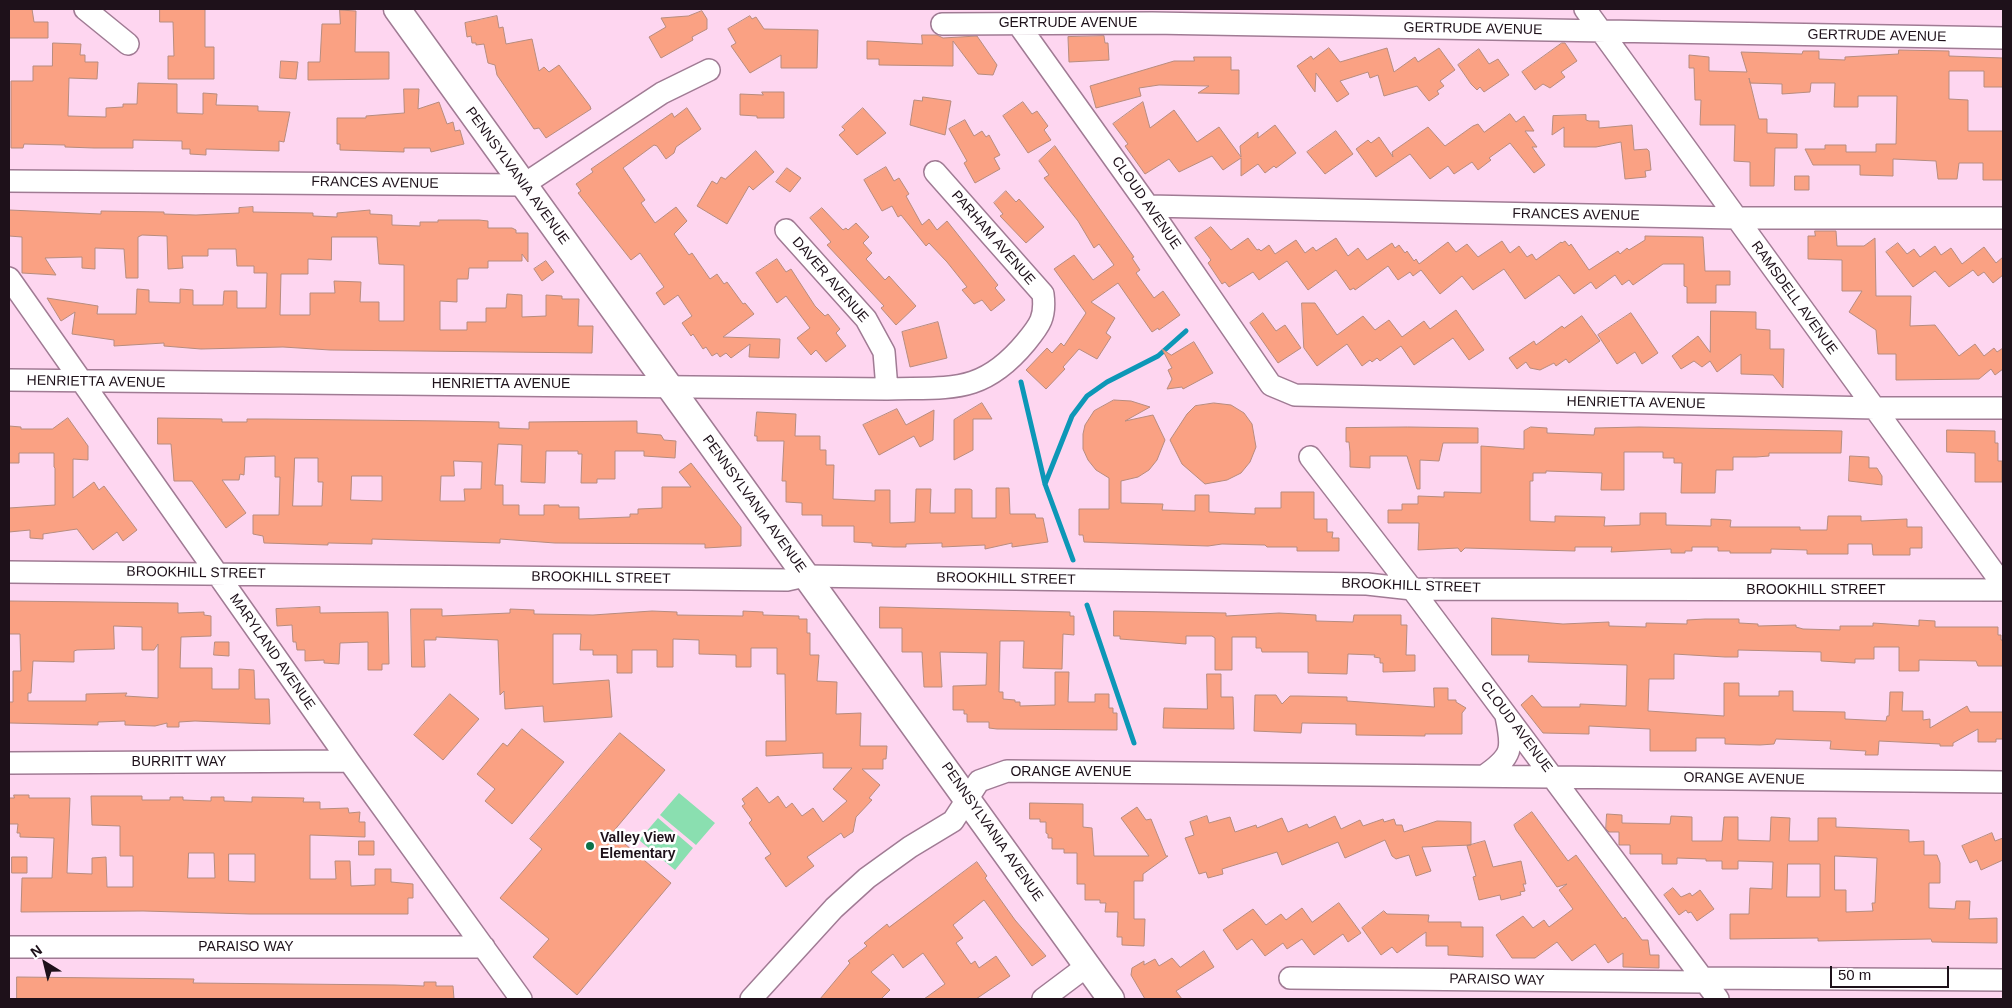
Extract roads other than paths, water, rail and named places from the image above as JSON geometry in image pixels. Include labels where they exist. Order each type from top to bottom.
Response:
[{"type":"main road","name":"PENNSYLVANIA AVENUE","points":[[397,9],[1111,999]]},
{"type":"street","points":[[84,9],[128,44]]},
{"type":"street","name":"RAMSDELL AVENUE","points":[[1585,9],[2003,586]]},
{"type":"street","name":"GERTRUDE AVENUE","points":[[942,24],[1152,22],[1601,32],[2003,38]]},
{"type":"street","name":"CLOUD AVENUE","points":[[1018,24],[1148,206],[1271,384]]},
{"type":"street","points":[[523,185],[662,93],[709,70]]},
{"type":"street","name":"PARHAM AVENUE","points":[[935,172],[1043,294],[1045,311],[1038,328],[1010,362],[991,376]]},
{"type":"street","name":"FRANCES AVENUE","points":[[9,181],[523,185]]},
{"type":"street","name":"FRANCES AVENUE","points":[[1148,206],[1735,218],[2003,218]]},
{"type":"street","name":"DAVER AVENUE","points":[[786,230],[866,319],[884,352],[887,389]]},
{"type":"street","name":"MARYLAND AVENUE","points":[[9,278],[349,761],[521,999]]},
{"type":"street","name":"HENRIETTA AVENUE","points":[[9,380],[668,385],[887,389],[960,387],[991,376]]},
{"type":"street","name":"HENRIETTA AVENUE","points":[[1271,384],[1295,395],[1315,397],[1874,408],[2003,408]]},
{"type":"street","name":"CLOUD AVENUE","points":[[1310,458],[1554,777],[1718,999]]},
{"type":"street","name":"BROOKHILL STREET","points":[[9,572],[787,580],[805,576],[1367,584],[1412,589],[2003,590]]},
{"type":"street","points":[[1484,776],[1501,764],[1509,754],[1511,740],[1504,711]]},
{"type":"street","name":"BURRITT WAY","points":[[9,763],[349,761]]},
{"type":"street","name":"ORANGE AVENUE","points":[[751,999],[834,908],[867,878],[910,847],[953,821],[979,781],[1008,771],[2003,782]]},
{"type":"street","name":"PARAISO WAY","points":[[9,946],[484,947]]},
{"type":"street","points":[[1043,999],[1087,966]]},
{"type":"street","name":"PARAISO WAY","points":[[1290,978],[2003,980]]},
{"type":"waterway","points":[[1045,484],[1072,416],[1087,396],[1107,382],[1158,356],[1186,331]]},
{"type":"waterway","points":[[1021,382],[1045,484],[1073,560]]},
{"type":"waterway","points":[[1087,605],[1134,743]]},
{"type":"place","name":"Valley View Elementary","points":[[590,846]]}]
